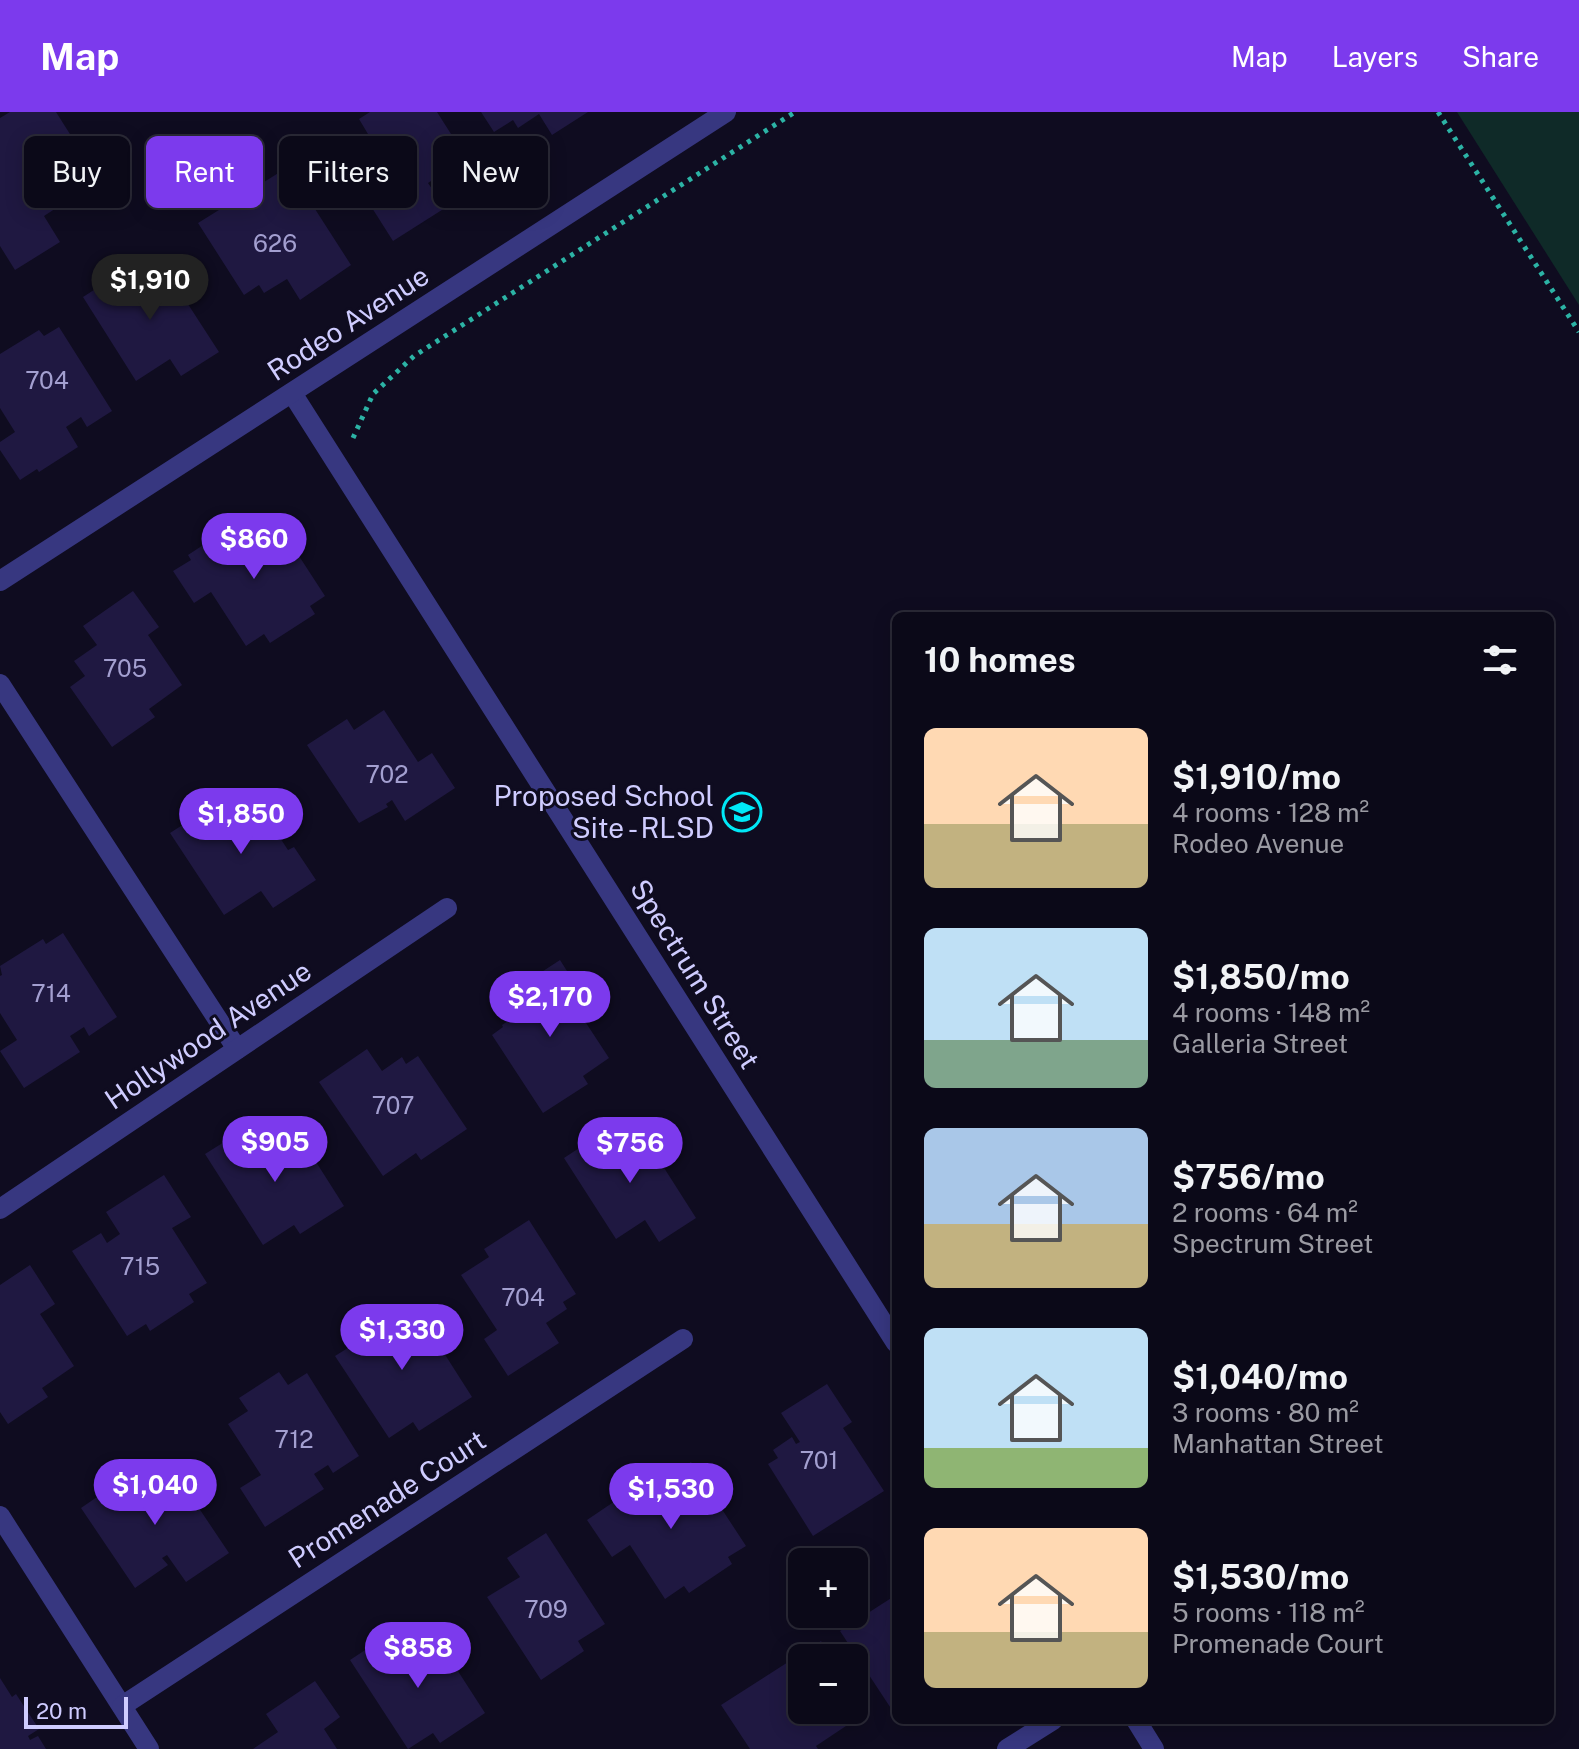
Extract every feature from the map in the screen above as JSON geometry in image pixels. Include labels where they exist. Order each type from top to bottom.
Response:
[{"type":"street","name":"Rodeo Avenue","points":[[0,581],[726,112]]},
{"type":"street","name":"Spectrum Street","points":[[292,393],[892,1337]]},
{"type":"street","points":[[0,684],[237,1049]]},
{"type":"street","name":"Hollywood Avenue","points":[[0,1209],[447,908]]},
{"type":"street","name":"Promenade Court","points":[[122,1706],[683,1339]]},
{"type":"street","points":[[0,1516],[149,1749]]},
{"type":"street","points":[[1007,1749],[1047,1724]]},
{"type":"street","points":[[1138,1724],[1154,1749]]},
{"type":"path","points":[[347,450],[373,394],[414,356],[795,112]]},
{"type":"path","points":[[1438,112],[1579,332]]},
{"type":"green space","points":[[1457,112],[1579,112],[1579,305]]},
{"type":"building","points":[[10,112],[56,112],[71,136],[24,136],[24,208],[56,208],[44,216],[60,242],[15,270],[0,246],[0,118]]},
{"type":"building","points":[[370,112],[437,112],[452,136],[433,136],[433,180],[428,183],[433,190],[433,208],[445,208],[393,241],[372,208],[417,208],[417,136],[365,136],[368,134],[359,119]]},
{"type":"building","points":[[481,112],[588,112],[552,135],[539,114],[518,128],[513,120],[494,132]]},
{"type":"building","points":[[279,173],[279,208],[314,208],[351,265],[300,300],[287,279],[264,293],[259,285],[244,295],[198,223],[222,208],[263,208],[263,183]]},
{"type":"building","points":[[160,261],[219,352],[181,376],[170,359],[136,381],[83,297],[125,270],[131,280]]},
{"type":"building","points":[[59,327],[112,411],[87,427],[81,417],[66,427],[78,447],[39,472],[37,469],[20,480],[0,450],[0,442],[15,432],[0,408],[0,354],[39,330],[44,336]]},
{"type":"building","points":[[271,513],[325,596],[310,606],[315,614],[270,643],[264,634],[246,646],[211,592],[194,603],[173,571],[191,560],[188,555],[226,530],[237,547],[250,539],[244,531]]},
{"type":"building","points":[[133,591],[159,627],[148,635],[182,685],[149,709],[155,717],[112,747],[70,687],[85,676],[74,661],[97,645],[83,626]]},
{"type":"building","points":[[384,710],[418,762],[432,753],[455,788],[405,821],[392,800],[386,804],[388,807],[359,823],[307,745],[347,719],[354,730]]},
{"type":"building","points":[[251,794],[288,850],[294,847],[316,880],[273,908],[261,891],[224,915],[170,833],[215,804],[221,813]]},
{"type":"building","points":[[63,933],[117,1017],[89,1036],[84,1027],[70,1036],[80,1052],[24,1088],[0,1051],[17,1040],[0,1013],[0,966],[43,939],[46,944]]},
{"type":"building","points":[[560,960],[581,993],[571,1000],[609,1058],[583,1076],[588,1084],[543,1113],[492,1035],[523,1011],[528,1020],[532,1017],[514,990]]},
{"type":"building","points":[[367,1049],[382,1071],[402,1057],[406,1064],[418,1056],[467,1129],[421,1160],[416,1153],[383,1176],[319,1082]]},
{"type":"building","points":[[638,1127],[696,1218],[659,1242],[645,1220],[616,1239],[564,1158],[605,1131],[613,1144]]},
{"type":"building","points":[[240,1132],[258,1160],[262,1157],[256,1147],[279,1132],[285,1141],[297,1132],[344,1206],[300,1234],[294,1225],[263,1245],[205,1154]]},
{"type":"building","points":[[164,1175],[191,1217],[172,1228],[207,1283],[189,1294],[194,1302],[150,1331],[146,1324],[127,1336],[72,1251],[101,1233],[107,1243],[120,1234],[106,1212]]},
{"type":"building","points":[[529,1220],[576,1294],[563,1302],[567,1309],[546,1323],[559,1343],[508,1376],[484,1339],[497,1330],[461,1275],[489,1257],[484,1249]]},
{"type":"building","points":[[30,1265],[55,1304],[40,1314],[74,1366],[42,1388],[48,1397],[8,1424],[0,1412],[0,1285]]},
{"type":"building","points":[[414,1306],[472,1397],[419,1431],[413,1422],[389,1438],[335,1356],[351,1346],[346,1339],[389,1311],[394,1319]]},
{"type":"building","points":[[279,1372],[288,1385],[307,1373],[359,1456],[333,1473],[328,1465],[314,1474],[324,1489],[265,1527],[240,1488],[261,1475],[228,1424],[248,1411],[239,1398]]},
{"type":"building","points":[[827,1384],[852,1422],[843,1428],[884,1491],[813,1536],[768,1464],[778,1458],[773,1450],[792,1437],[796,1444],[800,1442],[781,1413]]},
{"type":"building","points":[[168,1462],[229,1553],[186,1582],[167,1555],[162,1558],[168,1565],[135,1588],[81,1508],[129,1475],[135,1484]]},
{"type":"building","points":[[691,1462],[746,1546],[728,1557],[732,1564],[689,1593],[684,1586],[665,1599],[630,1545],[612,1557],[587,1520],[646,1480],[656,1496],[670,1487],[665,1479]]},
{"type":"building","points":[[546,1533],[605,1624],[578,1641],[584,1651],[541,1680],[487,1597],[520,1577],[507,1558]]},
{"type":"building","points":[[892,1598],[892,1710],[868,1674],[868,1644],[849,1644],[840,1631],[845,1628],[868,1628],[868,1613]]},
{"type":"building","points":[[434,1634],[485,1713],[440,1743],[433,1733],[408,1749],[350,1660],[385,1637],[398,1657]]},
{"type":"building","points":[[788,1662],[788,1724],[849,1724],[816,1746],[818,1749],[750,1749],[721,1705]]},
{"type":"building","points":[[0,1678],[12,1697],[16,1694],[39,1729],[28,1736],[30,1740],[38,1736],[46,1749],[0,1749]]},
{"type":"building","points":[[315,1681],[340,1717],[324,1729],[337,1749],[253,1749],[278,1732],[266,1714]]},
{"type":"place","name":"Proposed School Site - RLSD","points":[[742,812]]}]
